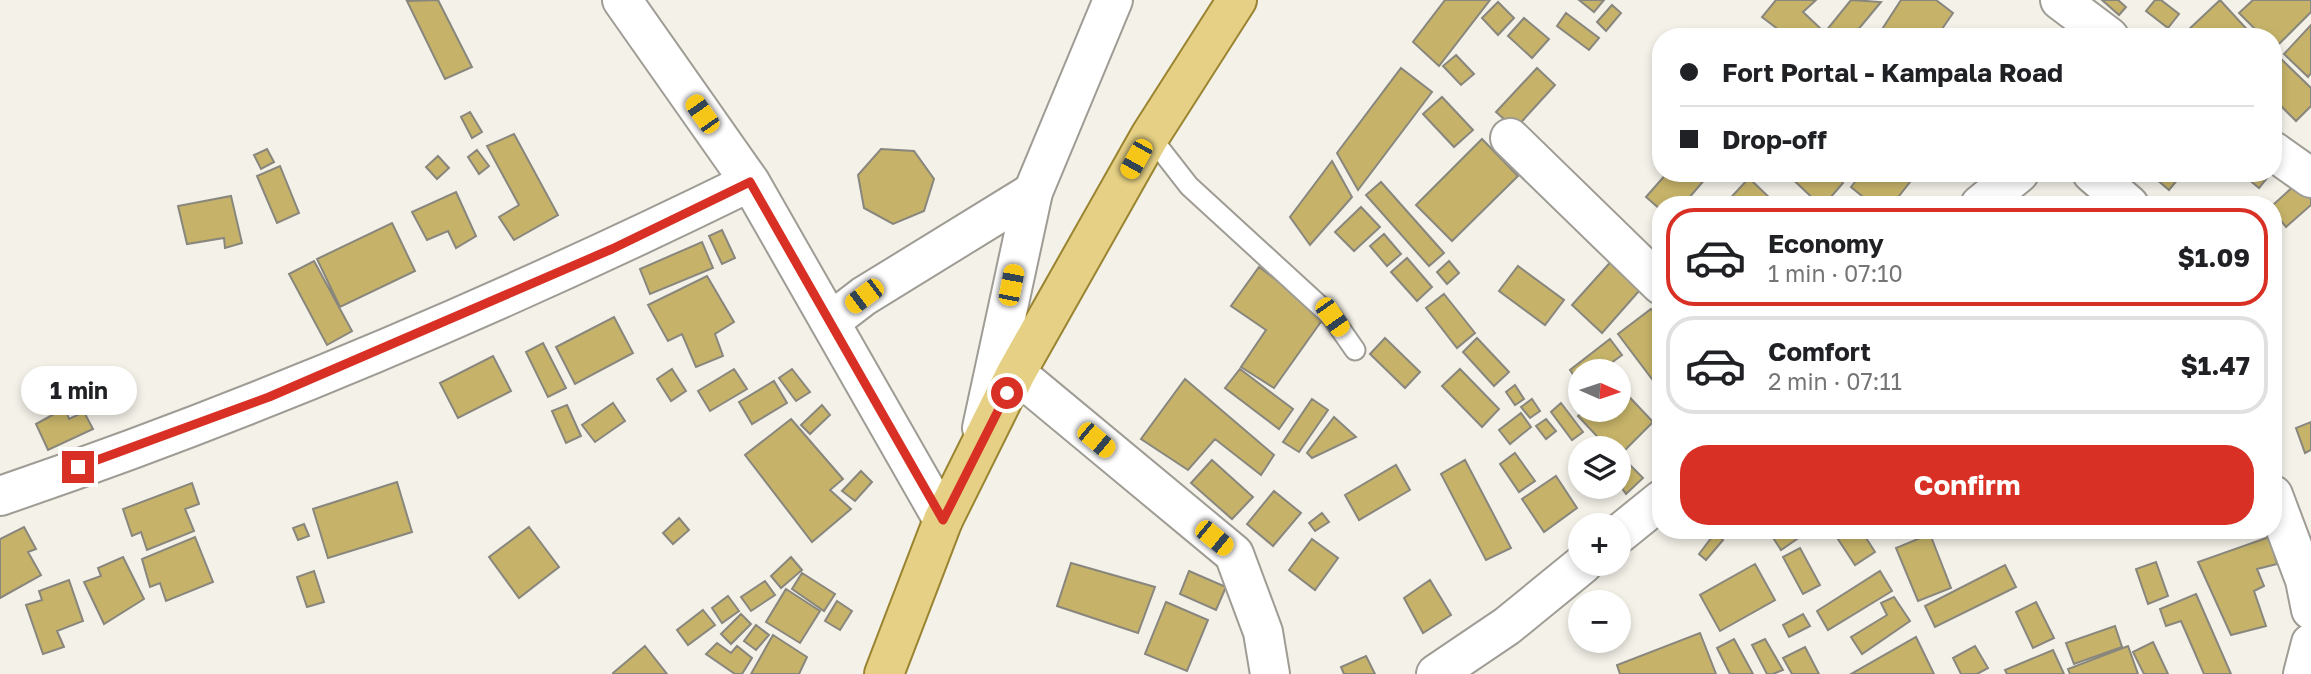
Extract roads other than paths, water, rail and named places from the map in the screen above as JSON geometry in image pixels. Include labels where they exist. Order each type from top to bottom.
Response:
[{"type":"main road","points":[[884,674],[943,520],[1016,373],[1150,136],[1237,0]]},
{"type":"street","points":[[622,0],[750,182],[943,520]]},
{"type":"street","points":[[977,453],[1033,192],[1113,0]]},
{"type":"street","points":[[2060,0],[2097,28]]},
{"type":"street","points":[[1510,138],[1652,276]]},
{"type":"street","points":[[2282,157],[2311,178]]},
{"type":"street","points":[[0,496],[269,397],[612,249],[750,182]]},
{"type":"street","points":[[1991,196],[2008,182]]},
{"type":"street","points":[[2102,182],[2119,196]]},
{"type":"street","points":[[830,322],[864,296],[1033,192]]},
{"type":"street","points":[[1016,373],[1234,554],[1263,632],[1270,674]]},
{"type":"street","points":[[1631,524],[1652,506]]},
{"type":"street","points":[[2282,519],[2305,580],[2311,610]]},
{"type":"street","points":[[1436,674],[1507,626],[1568,576]]},
{"type":"street","points":[[2304,674],[2311,643]]},
{"type":"lane","points":[[1150,136],[1189,186],[1332,317],[1355,350]]}]
